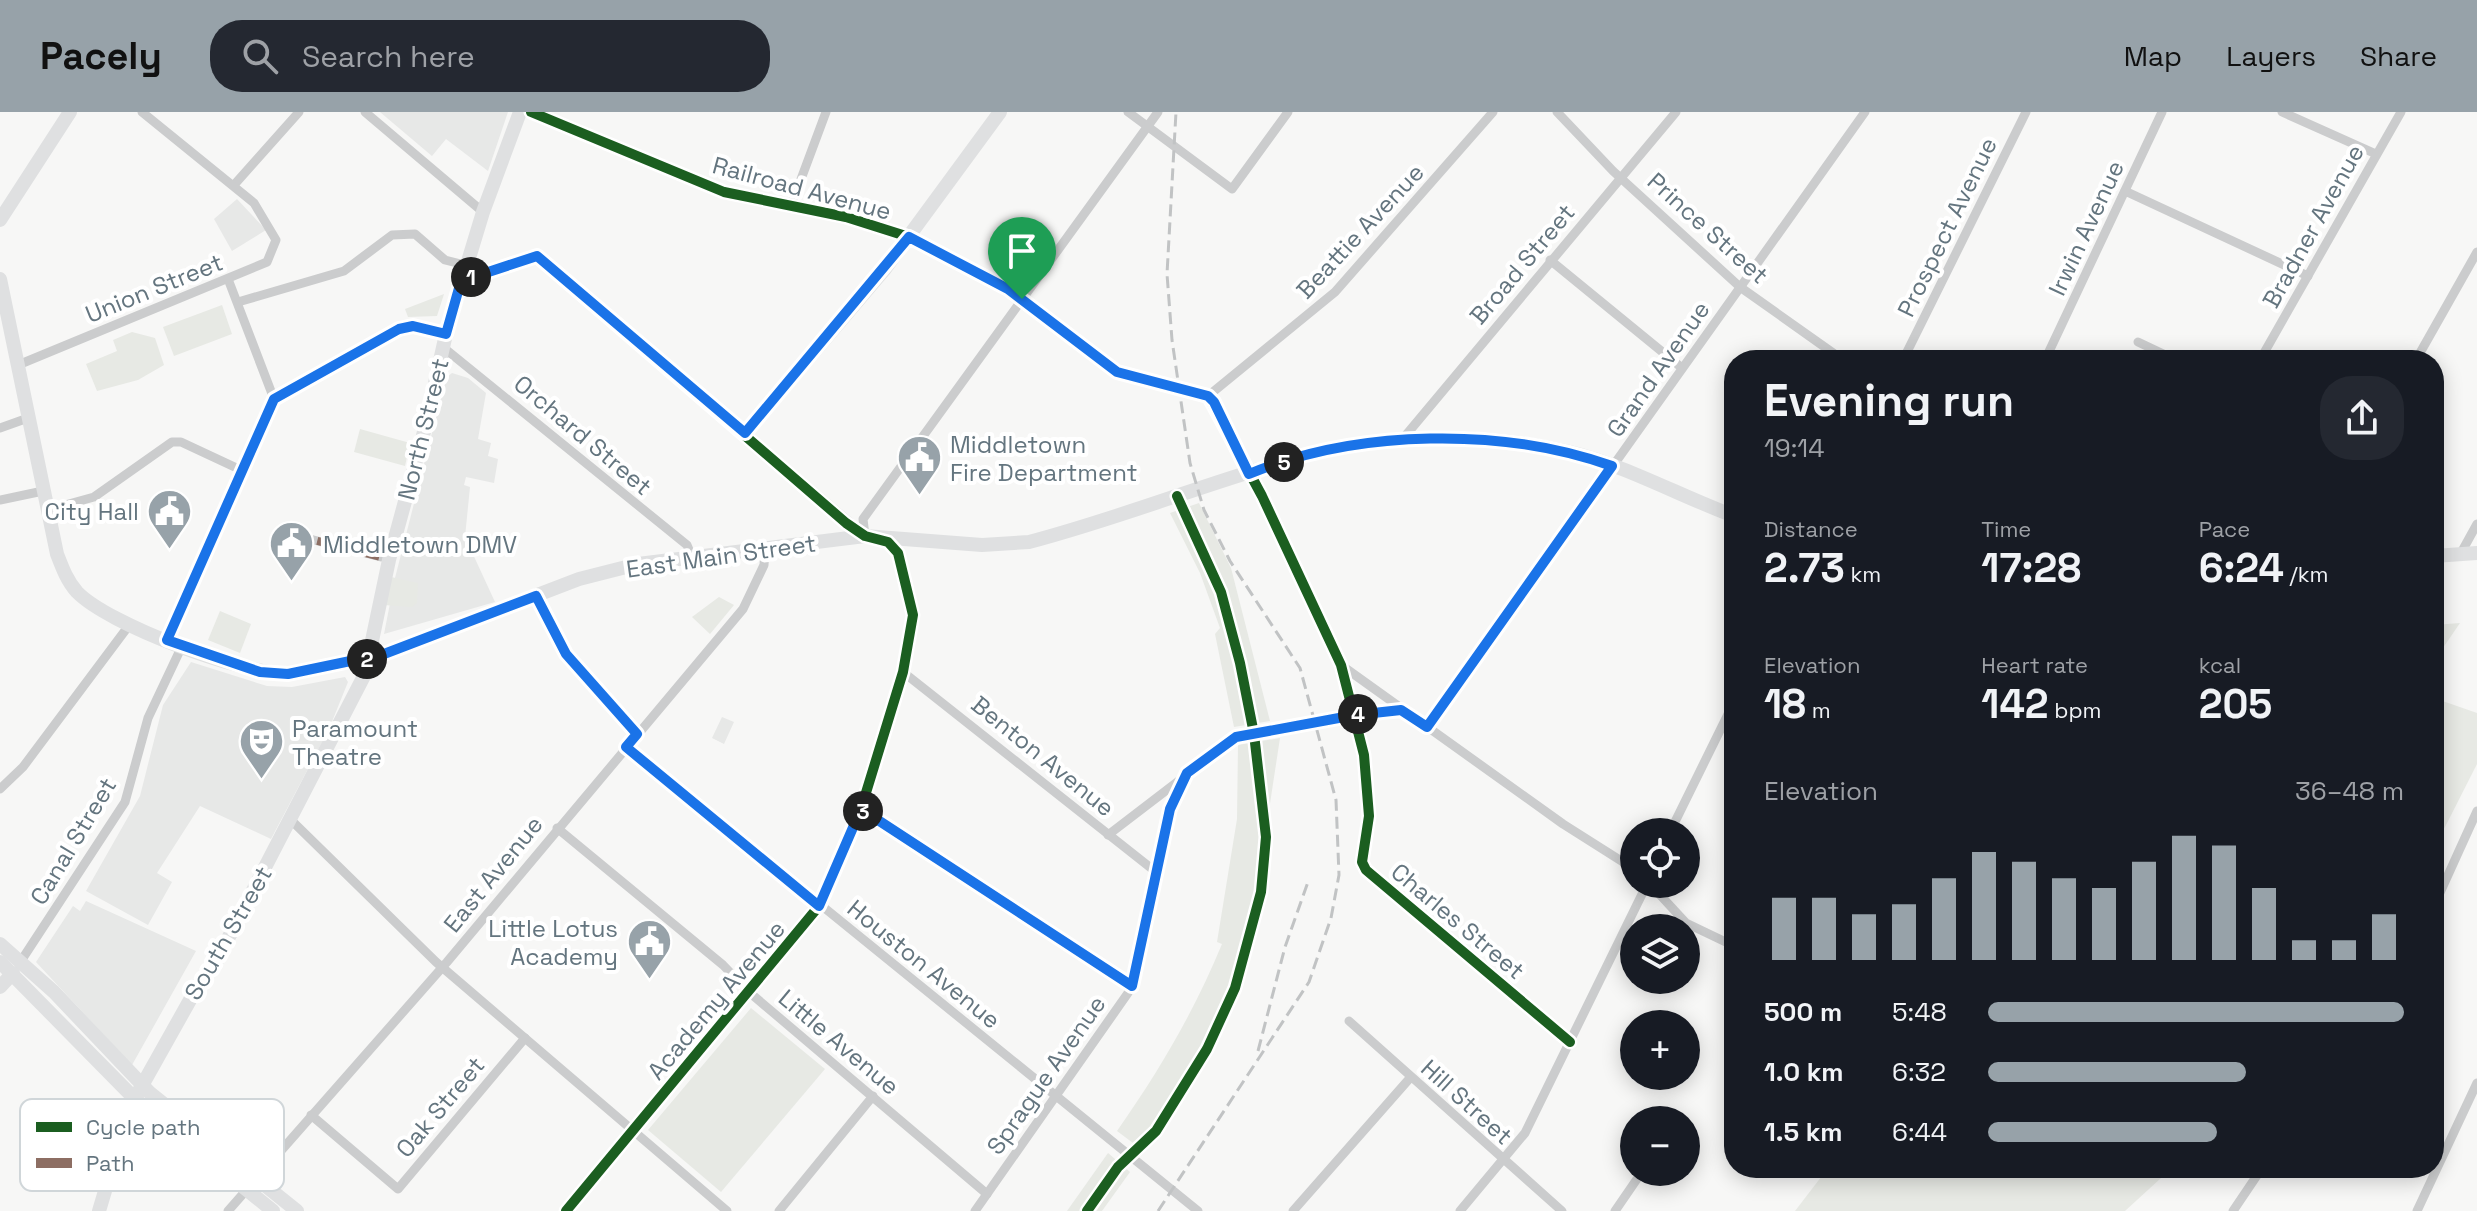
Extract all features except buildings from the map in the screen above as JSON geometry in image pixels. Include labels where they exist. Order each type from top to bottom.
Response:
[{"type":"main road","points":[[0,220],[70,112]]},
{"type":"main road","name":"North Street","points":[[368,659],[389,560],[465,265],[520,112]]},
{"type":"main road","points":[[745,433],[909,237],[1000,112]]},
{"type":"main road","name":"East Main Street","points":[[0,279],[47,510],[57,554],[68,580],[89,601],[130,624],[182,646],[273,674],[368,659],[579,579],[638,564],[865,536],[982,545],[1029,542],[1304,456],[1400,442],[1480,438],[1548,447],[1612,466],[1724,512]]},
{"type":"main road","points":[[2444,555],[2477,553]]},
{"type":"main road","name":"South Street","points":[[137,1099],[199,984],[217,960],[291,820],[365,674],[368,659]]},
{"type":"main road","points":[[0,944],[17,967],[148,1099]]},
{"type":"main road","points":[[0,962],[17,967]]},
{"type":"main road","points":[[0,987],[17,967]]},
{"type":"main road","name":"South Street","points":[[99,1211],[106,1191]]},
{"type":"main road","points":[[258,1191],[273,1211]]},
{"type":"main road","points":[[264,1191],[297,1211]]},
{"type":"street","points":[[142,112],[234,185],[299,112]]},
{"type":"street","points":[[365,112],[483,212]]},
{"type":"street","name":"Railroad Avenue","points":[[531,112],[724,192],[846,217],[909,237],[975,269],[1022,299],[1117,372],[1208,396]]},
{"type":"street","points":[[791,206],[826,112]]},
{"type":"street","points":[[1128,112],[1232,189],[1288,112]]},
{"type":"street","points":[[865,536],[863,519],[1158,112]]},
{"type":"street","name":"Beattie Avenue","points":[[1208,396],[1335,292],[1493,112]]},
{"type":"street","name":"Prince Street","points":[[1557,112],[1622,178],[1740,287],[1829,350]]},
{"type":"street","name":"Broad Street","points":[[1400,442],[1676,112]]},
{"type":"street","name":"Grand Avenue","points":[[1427,727],[1865,112]]},
{"type":"street","name":"Prospect Avenue","points":[[1908,350],[2026,112]]},
{"type":"street","name":"Irwin Avenue","points":[[2050,350],[2162,112]]},
{"type":"street","points":[[2282,112],[2376,154]]},
{"type":"street","name":"Bradner Avenue","points":[[2266,350],[2401,112]]},
{"type":"street","name":"Union Street","points":[[18,365],[228,279],[271,257],[276,240],[270,225],[254,203],[234,185]]},
{"type":"street","points":[[2125,191],[2308,276]]},
{"type":"street","points":[[238,302],[344,271],[392,235],[415,234],[445,260],[465,265]]},
{"type":"street","points":[[2422,350],[2477,252]]},
{"type":"street","name":"Academy Avenue","points":[[461,281],[537,256],[865,536],[888,542],[898,553],[913,615],[903,672],[861,809],[819,906],[566,1211]]},
{"type":"street","points":[[1550,260],[1682,368]]},
{"type":"street","points":[[228,279],[274,399]]},
{"type":"street","points":[[167,640],[274,399],[399,329],[413,326],[445,341]]},
{"type":"street","name":"Orchard Street","points":[[445,341],[687,545],[692,557]]},
{"type":"street","points":[[2138,342],[2155,350]]},
{"type":"street","points":[[1208,396],[1214,402],[1341,665],[1355,715]]},
{"type":"street","points":[[0,428],[28,418]]},
{"type":"street","points":[[47,510],[94,497],[172,442],[181,442],[241,470]]},
{"type":"street","points":[[0,500],[43,491]]},
{"type":"street","points":[[2461,553],[2477,524]]},
{"type":"street","points":[[294,535],[381,557]]},
{"type":"street","name":"East Avenue","points":[[284,1147],[442,967],[750,599],[764,565],[765,548]]},
{"type":"street","points":[[536,596],[566,654],[637,734]]},
{"type":"street","points":[[0,789],[23,767],[130,624]]},
{"type":"street","name":"Canal Street","points":[[17,967],[125,802],[148,718],[182,646]]},
{"type":"street","points":[[1341,665],[1563,824],[1620,860]]},
{"type":"street","name":"Benton Avenue","points":[[903,672],[940,698],[1156,872]]},
{"type":"street","points":[[1108,835],[1236,737],[1355,715],[1401,710]]},
{"type":"street","name":"Charles Street","points":[[1355,715],[1367,784],[1369,816],[1362,862],[1366,870],[1570,1042]]},
{"type":"street","points":[[1677,818],[1724,722]]},
{"type":"street","name":"Houston Avenue","points":[[626,747],[1198,1211]]},
{"type":"street","name":"Sprague Avenue","points":[[975,1211],[1132,986],[1170,809],[1187,773]]},
{"type":"street","points":[[861,809],[1132,986]]},
{"type":"street","points":[[2444,884],[2477,811]]},
{"type":"street","points":[[291,820],[442,967],[727,1211]]},
{"type":"street","name":"Little Avenue","points":[[557,828],[723,965],[749,992],[987,1194]]},
{"type":"street","points":[[1460,1211],[1525,1133],[1641,898]]},
{"type":"street","points":[[1662,898],[1686,923],[1724,941]]},
{"type":"street","name":"Hill Street","points":[[1349,1021],[1562,1211]]},
{"type":"street","name":"Oak Street","points":[[311,1115],[398,1189],[525,1038]]},
{"type":"street","points":[[1293,1211],[1410,1078]]},
{"type":"street","points":[[2444,1153],[2477,1083]]},
{"type":"street","points":[[779,1211],[873,1096]]},
{"type":"street","points":[[2233,1211],[2255,1178]]},
{"type":"street","points":[[2417,1211],[2432,1178]]},
{"type":"street","points":[[1615,1211],[1632,1186]]},
{"type":"street","name":"East Avenue","points":[[228,1211],[247,1191]]},
{"type":"shaded area","points":[[380,112],[508,112],[488,171],[446,139],[432,156]]},
{"type":"shaded area","points":[[237,199],[266,230],[232,251],[214,219]]},
{"type":"shaded area","points":[[444,294],[437,316],[408,317],[405,309]]},
{"type":"shaded area","points":[[222,305],[232,334],[174,356],[163,327]]},
{"type":"shaded area","points":[[132,332],[155,338],[164,365],[138,380],[97,391],[86,364],[117,351],[113,340]]},
{"type":"shaded area","points":[[452,373],[468,378],[486,393],[478,439],[491,443],[488,456],[498,459],[494,483],[466,477],[464,485],[470,487],[465,537],[495,602],[384,634],[395,578],[446,378]]},
{"type":"shaded area","points":[[360,429],[410,443],[405,466],[354,452]]},
{"type":"shaded area","points":[[1199,503],[1231,568],[1270,721],[1234,727],[1215,634],[1220,628],[1200,573],[1170,513]]},
{"type":"shaded area","points":[[391,577],[418,583],[417,603],[412,607],[384,605]]},
{"type":"shaded area","points":[[719,597],[734,605],[710,634],[692,617]]},
{"type":"shaded area","points":[[220,611],[251,624],[240,653],[208,640]]},
{"type":"shaded area","points":[[2460,623],[2444,646],[2444,624]]},
{"type":"shaded area","points":[[191,662],[267,686],[292,687],[345,677],[348,682],[329,729],[271,839],[200,806],[157,873],[172,882],[148,925],[86,891],[140,796],[163,705]]},
{"type":"shaded area","points":[[2444,701],[2477,713],[2477,764],[2445,827]]},
{"type":"shaded area","points":[[722,717],[734,722],[724,744],[712,738]]},
{"type":"shaded area","points":[[1280,738],[1246,961],[1222,1020],[1185,1085],[1141,1149],[1117,1131],[1175,1040],[1222,944],[1217,942],[1237,819],[1238,745]]},
{"type":"shaded area","points":[[86,901],[196,951],[132,1065],[36,962],[73,906],[80,911]]},
{"type":"shaded area","points":[[751,1008],[825,1069],[721,1192],[648,1130]]},
{"type":"shaded area","points":[[1108,1153],[1130,1172],[1102,1211],[1067,1211]]},
{"type":"shaded area","points":[[1820,1178],[2161,1178],[2125,1211],[1795,1211]]},
{"type":"railway","points":[[1158,1211],[1309,982],[1331,918],[1339,875],[1336,800],[1300,668],[1230,561],[1204,510],[1190,463],[1172,340],[1167,274],[1176,112]]},
{"type":"railway","points":[[1258,1051],[1285,947],[1308,882]]},
{"type":"marked path","points":[[294,535],[381,557]]},
{"type":"cycle path","points":[[531,112],[724,192],[846,217],[909,237],[1008,289],[1117,372],[1208,396],[1262,496],[1341,665],[1364,755],[1369,816],[1362,862],[1366,870],[1570,1042]]},
{"type":"cycle path","points":[[461,281],[537,256],[846,523],[865,536],[888,542],[898,553],[913,615],[903,672],[861,809],[819,906],[566,1211]]},
{"type":"cycle path","points":[[1087,1211],[1118,1167],[1156,1131],[1207,1049],[1235,988],[1261,892],[1266,837],[1254,734],[1240,663],[1221,592],[1177,496]]},
{"type":"place","name":"Middletown Fire Department","points":[[919,497]]},
{"type":"place","name":"City Hall","points":[[170,550]]},
{"type":"place","name":"Middletown DMV","points":[[292,583]]},
{"type":"place","name":"Paramount Theatre","points":[[261,781]]},
{"type":"place","name":"Little Lotus Academy","points":[[649,981]]},
{"type":"route","points":[[909,237],[975,269],[1022,299],[1117,372],[1208,396],[1214,402],[1249,474],[1304,456],[1350,448],[1480,438],[1548,447],[1612,466],[1427,727],[1401,710],[1355,715],[1236,737],[1187,773],[1170,809],[1132,986],[861,809],[819,906],[626,747],[637,734],[566,654],[536,596],[384,654],[288,674],[260,672],[167,640],[274,399],[399,329],[413,326],[446,334],[461,281],[537,256],[745,433],[909,237]]}]
